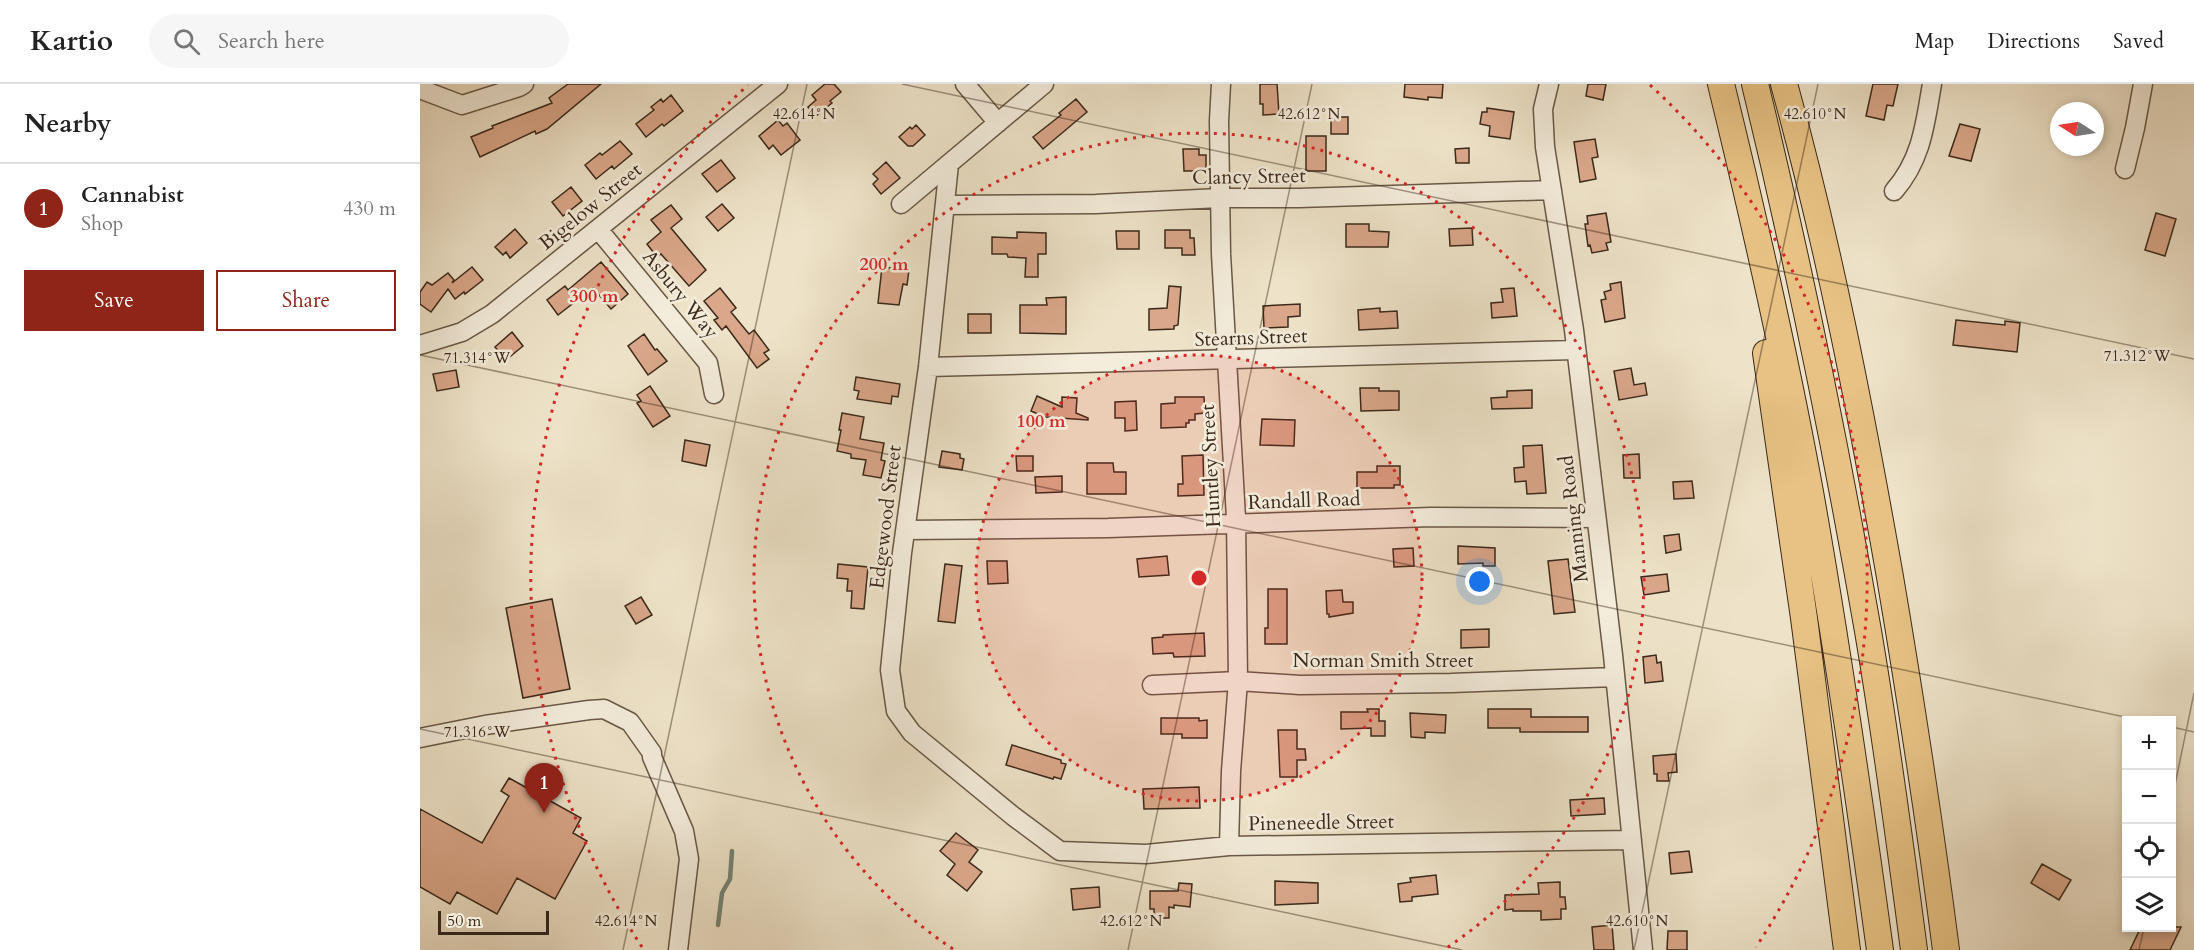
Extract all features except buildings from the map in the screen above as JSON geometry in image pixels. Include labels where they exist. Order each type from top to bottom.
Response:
[{"type":"highway","points":[[1722,84],[1789,386],[1810,492],[1845,704],[1880,950]]},
{"type":"highway","points":[[1755,84],[1814,340],[1856,568],[1890,771],[1914,950]]},
{"type":"highway","points":[[1784,84],[1836,302],[1869,462],[1916,734],[1946,950]]},
{"type":"highway","points":[[1735,140],[1797,562],[1847,950]]},
{"type":"highway","points":[[1833,950],[1830,910],[1836,858]]},
{"type":"highway","points":[[1935,860],[1952,950]]},
{"type":"street","points":[[420,89],[462,105],[524,84]]},
{"type":"street","name":"Bigelow Street","points":[[420,345],[462,332],[477,324],[778,84]]},
{"type":"street","points":[[965,84],[998,123]]},
{"type":"street","points":[[901,204],[1044,84]]},
{"type":"street","name":"Huntley Street","points":[[1221,84],[1219,120],[1221,254],[1236,525],[1238,681],[1231,771],[1229,846]]},
{"type":"street","name":"Manning Road","points":[[1549,84],[1543,109],[1545,147],[1576,350],[1615,677],[1643,950]]},
{"type":"street","points":[[1894,192],[1907,177],[1915,159],[1926,119],[1932,84]]},
{"type":"street","points":[[2125,169],[2136,128],[2143,84]]},
{"type":"street","name":"Edgewood Street","points":[[949,164],[928,368],[890,670],[896,711],[912,733],[1020,821]]},
{"type":"street","name":"Clancy Street","points":[[946,205],[1096,204],[1220,198],[1299,198],[1552,190]]},
{"type":"street","name":"Asbury Way","points":[[598,229],[708,363],[714,394]]},
{"type":"street","name":"Stearns Street","points":[[928,368],[1576,350]]},
{"type":"street","name":"Randall Road","points":[[906,530],[1236,525],[1431,517],[1596,518]]},
{"type":"street","name":"Norman Smith Street","points":[[1152,685],[1238,681],[1300,684],[1416,684],[1615,677]]},
{"type":"street","points":[[420,738],[485,725],[588,710],[604,709],[630,722],[652,753],[688,846],[688,874],[678,950]]},
{"type":"street","name":"Pineneedle Street","points":[[1020,821],[1060,851],[1146,854],[1229,846],[1632,840]]},
{"type":"waterway","points":[[718,925],[722,893],[730,879],[732,851]]},
{"type":"place","name":"Cannabist","points":[[544,813]]}]
